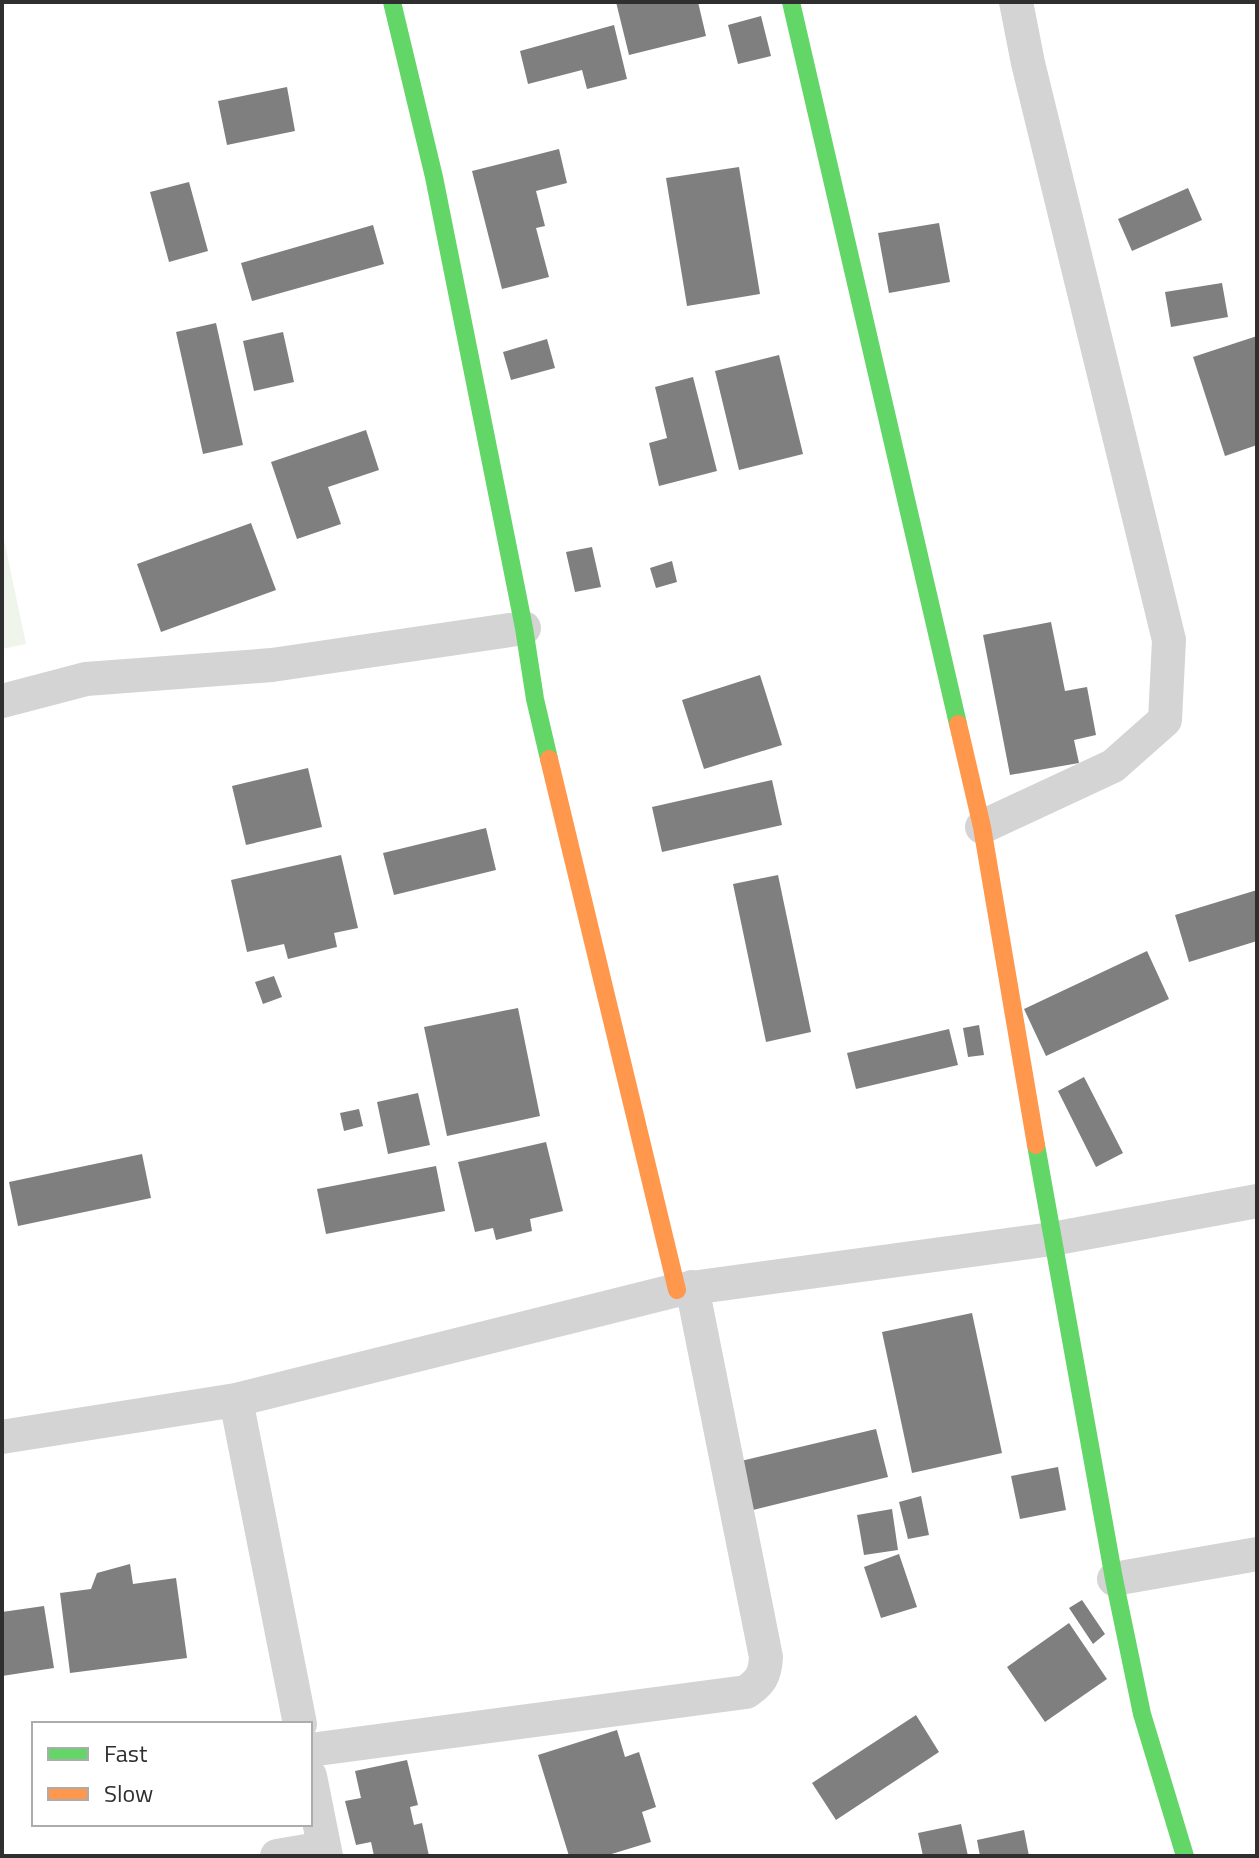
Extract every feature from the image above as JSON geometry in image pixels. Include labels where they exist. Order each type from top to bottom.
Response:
[{"type":"street","points":[[312,1750],[746,1692],[759,1683],[766,1673],[766,1657],[685,1289],[535,699],[524,628],[434,177],[392,2]]},
{"type":"street","points":[[791,2],[982,827],[1114,1579],[1142,1714],[1185,1856]]},
{"type":"street","points":[[982,827],[1113,766],[1165,720],[1169,640],[1031,78],[1016,2]]},
{"type":"street","points":[[2,701],[86,679],[272,665],[524,628]]},
{"type":"street","points":[[2,1437],[236,1400],[685,1289],[1052,1239],[1257,1201]]},
{"type":"street","points":[[236,1400],[300,1722]]},
{"type":"street","points":[[1114,1579],[1257,1554]]},
{"type":"street","points":[[277,1856],[325,1852],[312,1786]]},
{"type":"shaded area","points":[[2,530],[26,644],[2,649]]},
{"type":"building","points":[[616,2],[698,2],[706,36],[629,55]]},
{"type":"building","points":[[761,16],[771,56],[738,64],[728,25]]},
{"type":"building","points":[[614,25],[627,79],[587,89],[582,70],[528,84],[520,51]]},
{"type":"building","points":[[287,87],[295,131],[227,145],[218,101]]},
{"type":"building","points":[[559,149],[567,183],[536,191],[545,226],[536,228],[549,277],[502,289],[472,171]]},
{"type":"building","points":[[739,167],[760,294],[687,306],[666,178]]},
{"type":"building","points":[[189,182],[208,251],[169,262],[150,192]]},
{"type":"building","points":[[1188,188],[1202,220],[1132,251],[1118,219]]},
{"type":"building","points":[[939,223],[950,282],[889,293],[878,233]]},
{"type":"building","points":[[373,225],[384,264],[252,301],[241,263]]},
{"type":"building","points":[[1222,283],[1228,317],[1171,327],[1165,292]]},
{"type":"building","points":[[216,323],[243,445],[203,454],[176,332]]},
{"type":"building","points":[[283,332],[294,382],[254,391],[243,341]]},
{"type":"building","points":[[1257,336],[1257,445],[1225,456],[1193,357]]},
{"type":"building","points":[[547,339],[555,368],[511,380],[503,352]]},
{"type":"building","points":[[779,355],[803,454],[739,470],[715,371]]},
{"type":"building","points":[[693,377],[717,471],[659,486],[649,443],[667,438],[655,387]]},
{"type":"building","points":[[366,430],[379,470],[328,487],[341,524],[297,539],[271,462]]},
{"type":"building","points":[[251,523],[276,590],[161,632],[137,564]]},
{"type":"building","points":[[592,547],[601,587],[575,592],[566,552]]},
{"type":"building","points":[[672,561],[677,582],[656,588],[650,568]]},
{"type":"building","points":[[1051,622],[1065,691],[1087,687],[1096,735],[1074,740],[1079,763],[1010,775],[983,635]]},
{"type":"building","points":[[760,675],[782,745],[704,769],[682,700]]},
{"type":"building","points":[[308,768],[322,827],[246,845],[232,786]]},
{"type":"building","points":[[772,780],[782,825],[662,852],[652,807]]},
{"type":"building","points":[[486,828],[496,870],[394,895],[383,853]]},
{"type":"building","points":[[341,855],[358,928],[334,933],[337,947],[288,959],[284,944],[247,952],[231,880]]},
{"type":"building","points":[[778,875],[811,1032],[766,1042],[733,884]]},
{"type":"building","points":[[1257,890],[1257,941],[1189,962],[1175,915]]},
{"type":"building","points":[[1147,951],[1169,999],[1046,1056],[1024,1009]]},
{"type":"building","points":[[274,976],[282,997],[263,1004],[255,982]]},
{"type":"building","points":[[518,1008],[540,1116],[447,1136],[424,1027]]},
{"type":"building","points":[[979,1025],[984,1055],[968,1057],[963,1028]]},
{"type":"building","points":[[949,1029],[958,1065],[856,1089],[847,1053]]},
{"type":"building","points":[[1084,1077],[1123,1153],[1096,1167],[1058,1091]]},
{"type":"building","points":[[418,1093],[430,1145],[388,1154],[377,1102]]},
{"type":"building","points":[[359,1109],[363,1126],[344,1131],[340,1113]]},
{"type":"building","points":[[546,1142],[563,1211],[530,1219],[532,1231],[496,1240],[493,1228],[475,1232],[458,1162]]},
{"type":"building","points":[[142,1154],[151,1198],[18,1226],[9,1182]]},
{"type":"building","points":[[436,1166],[445,1211],[326,1234],[317,1189]]},
{"type":"building","points":[[972,1313],[1002,1453],[912,1473],[882,1332]]},
{"type":"building","points":[[876,1429],[888,1477],[753,1510],[741,1461]]},
{"type":"building","points":[[1058,1467],[1066,1510],[1020,1519],[1011,1476]]},
{"type":"building","points":[[921,1496],[929,1535],[908,1539],[899,1502]]},
{"type":"building","points":[[892,1509],[898,1550],[864,1555],[857,1515]]},
{"type":"building","points":[[899,1554],[917,1607],[881,1618],[864,1567]]},
{"type":"building","points":[[130,1564],[133,1584],[176,1578],[187,1658],[70,1673],[60,1593],[91,1589],[97,1573]]},
{"type":"building","points":[[1082,1600],[1105,1634],[1093,1644],[1069,1608]]},
{"type":"building","points":[[44,1606],[54,1668],[2,1676],[2,1612]]},
{"type":"building","points":[[1069,1623],[1107,1679],[1045,1722],[1007,1667]]},
{"type":"building","points":[[916,1715],[939,1752],[836,1820],[812,1783]]},
{"type":"building","points":[[617,1730],[625,1757],[639,1752],[656,1807],[642,1812],[651,1842],[605,1856],[569,1856],[538,1755]]},
{"type":"building","points":[[407,1760],[418,1805],[410,1807],[414,1825],[422,1823],[429,1856],[374,1856],[371,1842],[356,1845],[345,1801],[361,1798],[355,1771]]},
{"type":"building","points":[[961,1824],[968,1856],[923,1856],[918,1833]]},
{"type":"building","points":[[1024,1830],[1029,1856],[980,1856],[977,1840]]},
{"type":"traffic: fast","points":[[392,2],[434,177],[549,759]]},
{"type":"traffic: fast","points":[[791,2],[958,724]]},
{"type":"traffic: fast","points":[[1036,1145],[1114,1579],[1142,1714],[1185,1856]]},
{"type":"traffic: slow","points":[[958,724],[982,827],[1036,1145]]},
{"type":"traffic: slow","points":[[549,759],[677,1290]]}]
